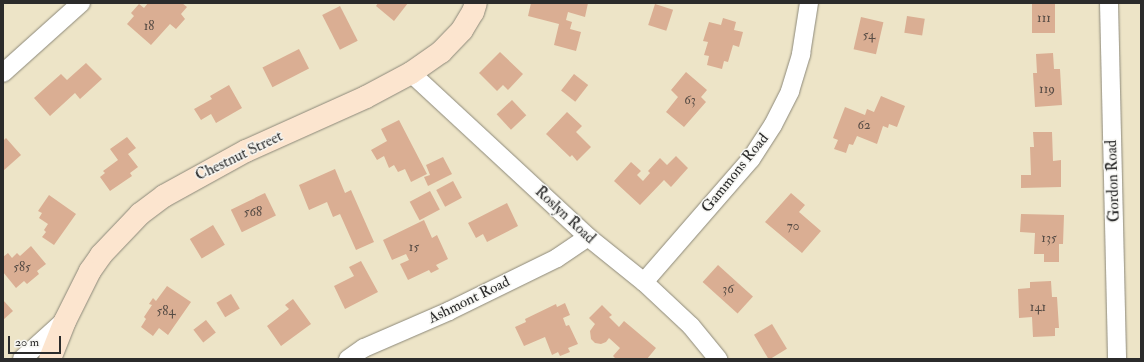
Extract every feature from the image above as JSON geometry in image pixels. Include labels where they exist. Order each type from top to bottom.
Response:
[{"type":"main road","name":"Chestnut Street","points":[[50,359],[81,286],[101,255],[140,214],[164,196],[246,151],[366,97],[411,73],[441,52],[462,30],[473,12],[476,3]]},
{"type":"street","points":[[3,73],[81,3]]},
{"type":"street","name":"Gammons Road","points":[[644,282],[751,159],[773,125],[792,83],[801,54],[809,3]]},
{"type":"street","name":"Gordon Road","points":[[1109,3],[1117,359]]},
{"type":"street","name":"Roslyn Road","points":[[411,73],[588,237],[644,282],[691,326],[718,359]]},
{"type":"street","name":"Ashmont Road","points":[[348,359],[364,348],[449,311],[557,258],[588,237]]},
{"type":"street","points":[[22,359],[65,321]]},
{"type":"building","points":[[148,3],[182,3],[187,7],[181,14],[185,19],[176,29],[170,24],[151,45],[127,24],[134,16],[131,13],[139,4],[144,8]]},
{"type":"building","points":[[378,3],[408,3],[394,21],[376,6]]},
{"type":"building","points":[[531,3],[588,3],[585,17],[568,12],[566,20],[572,22],[570,29],[581,32],[576,51],[554,45],[559,24],[528,16]]},
{"type":"building","points":[[1032,3],[1055,3],[1055,33],[1032,33]]},
{"type":"building","points":[[655,4],[673,10],[666,31],[648,25]]},
{"type":"building","points":[[340,6],[358,41],[340,50],[322,15]]},
{"type":"building","points":[[907,16],[925,19],[922,36],[904,33]]},
{"type":"building","points":[[861,17],[883,22],[876,54],[854,49]]},
{"type":"building","points":[[723,18],[736,22],[734,30],[743,32],[739,47],[733,45],[728,62],[724,61],[722,69],[707,65],[709,56],[704,55],[708,42],[703,41],[709,22],[721,25]]},
{"type":"building","points":[[299,49],[309,69],[272,87],[262,68]]},
{"type":"building","points":[[500,52],[523,74],[508,90],[503,85],[497,91],[479,73]]},
{"type":"building","points":[[1053,53],[1054,69],[1060,69],[1062,105],[1035,107],[1033,73],[1037,73],[1036,54]]},
{"type":"building","points":[[86,63],[102,79],[80,99],[75,93],[50,116],[34,98],[61,74],[67,80]]},
{"type":"building","points":[[686,72],[707,90],[701,97],[706,102],[684,127],[666,112],[678,97],[671,90]]},
{"type":"building","points":[[574,74],[588,85],[575,102],[561,91]]},
{"type":"building","points":[[229,85],[242,108],[216,123],[211,114],[201,120],[194,109],[212,99],[210,96]]},
{"type":"building","points":[[881,96],[905,106],[897,127],[889,124],[888,128],[883,126],[877,144],[857,136],[853,145],[849,144],[846,153],[834,149],[838,140],[833,138],[845,107],[865,115],[867,109],[874,112]]},
{"type":"building","points":[[512,100],[526,115],[511,130],[497,114]]},
{"type":"building","points":[[567,112],[582,126],[576,132],[591,147],[577,161],[572,155],[570,157],[546,134]]},
{"type":"building","points":[[399,120],[427,174],[411,182],[405,169],[398,172],[394,165],[389,168],[384,156],[377,160],[371,150],[387,141],[381,129]]},
{"type":"building","points":[[1033,132],[1052,132],[1053,161],[1061,160],[1061,187],[1021,188],[1021,175],[1031,175],[1030,147],[1034,147]]},
{"type":"building","points":[[127,137],[136,148],[128,154],[138,167],[130,173],[132,176],[110,191],[100,177],[105,173],[103,171],[118,160],[110,149]]},
{"type":"building","points":[[6,138],[21,155],[3,171],[3,141]]},
{"type":"building","points":[[676,156],[688,168],[671,187],[664,180],[640,205],[614,181],[631,162],[641,171],[637,175],[643,181],[650,173],[648,171],[660,158],[667,165]]},
{"type":"building","points":[[443,157],[452,174],[428,186],[424,177],[430,175],[426,165]]},
{"type":"building","points":[[335,169],[345,193],[351,190],[374,242],[356,250],[340,214],[333,217],[327,202],[309,210],[299,185]]},
{"type":"building","points":[[453,181],[462,198],[445,207],[436,190]]},
{"type":"building","points":[[430,191],[440,210],[420,220],[410,202]]},
{"type":"building","points":[[265,193],[276,215],[242,232],[231,210]]},
{"type":"building","points":[[791,193],[805,205],[799,212],[821,231],[802,253],[765,222]]},
{"type":"building","points":[[49,195],[76,214],[54,245],[42,237],[46,232],[44,230],[48,224],[39,218],[42,213],[38,211]]},
{"type":"building","points":[[507,203],[518,226],[487,242],[483,234],[476,238],[468,223]]},
{"type":"building","points":[[1021,214],[1064,215],[1063,244],[1059,244],[1059,262],[1044,262],[1044,254],[1034,254],[1035,233],[1020,232]]},
{"type":"building","points":[[424,220],[432,238],[437,235],[448,259],[436,265],[439,269],[431,273],[429,270],[408,280],[400,264],[409,260],[406,254],[392,260],[383,240]]},
{"type":"building","points":[[213,225],[225,245],[202,259],[190,239]]},
{"type":"building","points":[[31,246],[46,264],[37,271],[39,274],[27,284],[24,281],[16,288],[3,272],[3,257],[8,253],[12,258],[17,253],[20,256]]},
{"type":"building","points":[[361,261],[378,292],[345,309],[334,286],[354,276],[349,267]]},
{"type":"building","points":[[718,265],[753,296],[738,314],[703,282]]},
{"type":"building","points":[[1051,281],[1052,297],[1057,297],[1059,328],[1055,328],[1055,336],[1033,337],[1032,317],[1019,318],[1018,289],[1030,288],[1030,282]]},
{"type":"building","points":[[167,286],[191,302],[168,335],[159,328],[153,336],[141,327],[146,319],[144,317],[152,305],[149,304],[153,298],[156,301]]},
{"type":"building","points":[[231,294],[240,309],[225,317],[216,303]]},
{"type":"building","points":[[293,299],[311,324],[281,346],[267,326],[289,309],[285,305]]},
{"type":"building","points":[[3,300],[13,311],[3,320]]},
{"type":"building","points":[[565,303],[570,315],[563,318],[566,326],[569,325],[578,344],[568,348],[570,352],[560,356],[558,352],[552,355],[545,337],[524,346],[515,327],[526,322],[525,319],[556,304],[557,307]]},
{"type":"building","points":[[602,305],[612,315],[609,317],[619,327],[624,321],[656,348],[647,359],[616,359],[613,356],[620,348],[609,338],[606,342],[601,344],[595,343],[591,339],[590,331],[595,324],[589,318]]},
{"type":"building","points":[[206,320],[216,333],[203,342],[193,330]]},
{"type":"building","points":[[772,324],[787,349],[769,359],[754,335]]}]
